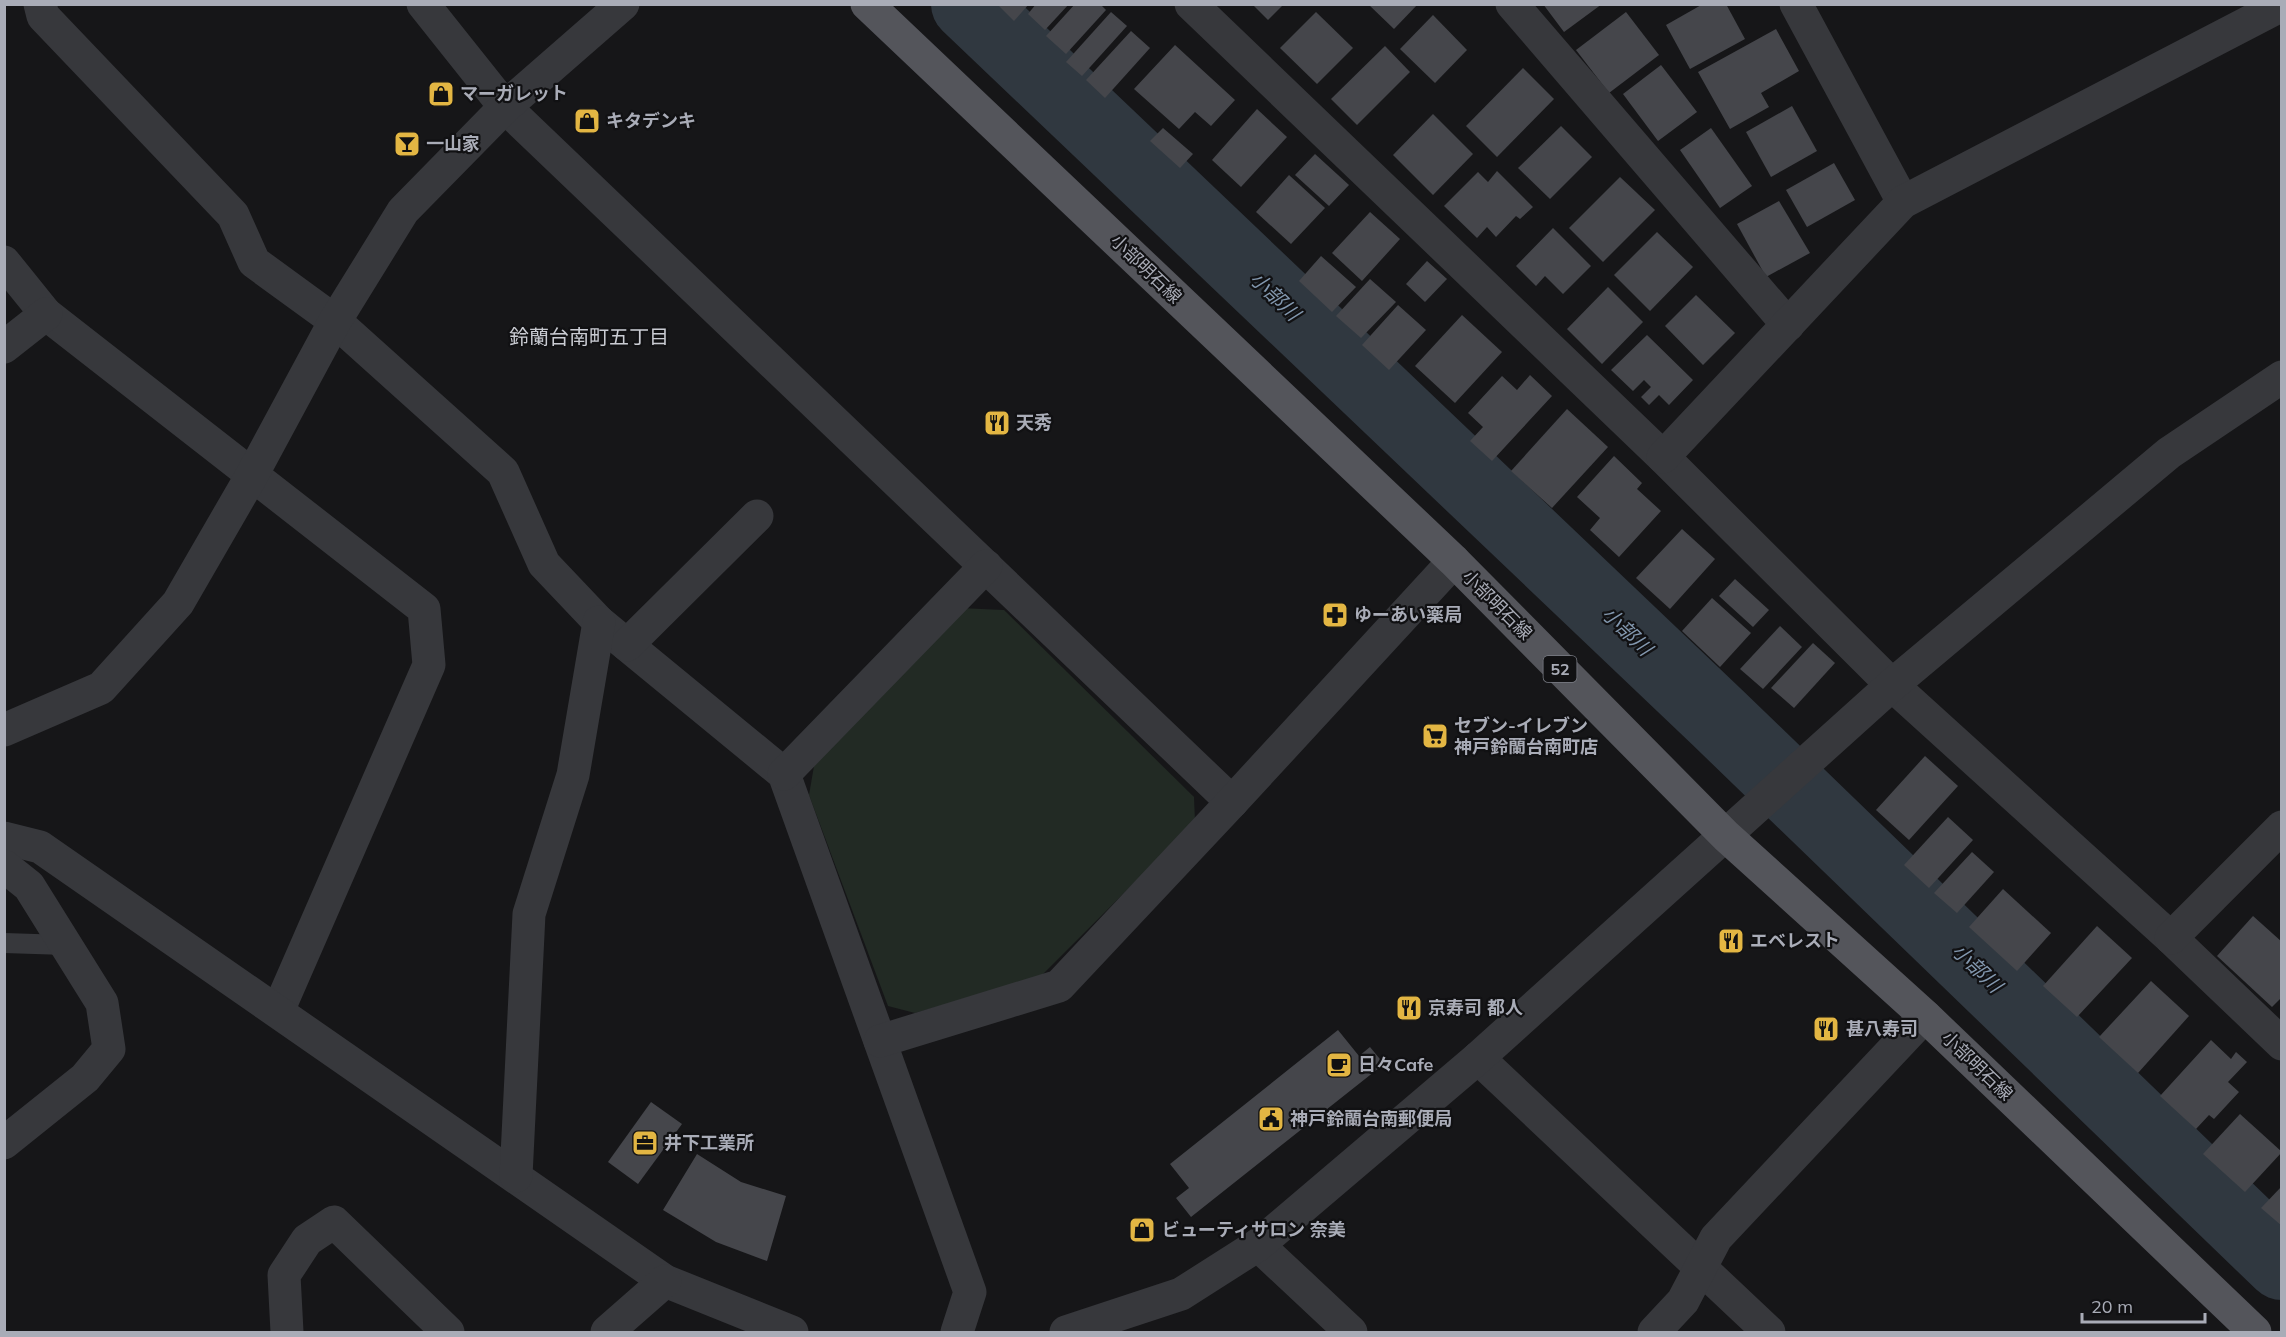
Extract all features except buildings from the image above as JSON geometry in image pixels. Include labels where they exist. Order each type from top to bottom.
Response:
[{"type":"main road","name":"小部明石線","points":[[867,4],[1454,561],[1726,836],[1925,1016],[2255,1332]]},
{"type":"street","points":[[40,4],[43,16],[233,215],[254,262],[335,321],[503,472],[544,564],[599,622],[784,774],[970,1292],[957,1332]]},
{"type":"street","points":[[423,4],[505,107],[1232,802]]},
{"type":"street","points":[[4,730],[101,688],[178,603],[252,475],[335,321],[403,211],[505,107],[623,4]]},
{"type":"street","points":[[1191,4],[1664,458],[1892,685],[2171,938],[2282,1044]]},
{"type":"street","points":[[1512,4],[1788,325]]},
{"type":"street","points":[[1796,4],[1903,202]]},
{"type":"street","points":[[1664,458],[1903,202],[2282,5]]},
{"type":"street","points":[[4,262],[46,314],[424,609],[429,665],[278,1011]]},
{"type":"street","points":[[4,347],[46,314]]},
{"type":"street","points":[[1066,1332],[1181,1294],[1258,1245],[1478,1058],[1892,685],[2169,453],[2282,376]]},
{"type":"street","points":[[627,645],[757,516]]},
{"type":"street","points":[[880,1041],[1059,986],[1454,561]]},
{"type":"street","points":[[784,774],[986,566]]},
{"type":"street","points":[[516,1176],[529,914],[573,775],[599,622]]},
{"type":"street","points":[[2171,938],[2282,827]]},
{"type":"street","points":[[4,838],[40,847],[665,1281],[792,1332]]},
{"type":"street","points":[[4,866],[29,886],[102,1003],[109,1049],[85,1078],[4,1143]]},
{"type":"street","points":[[1654,1332],[1683,1300],[1716,1238],[1925,1016]]},
{"type":"street","points":[[1478,1058],[1769,1332]]},
{"type":"street","points":[[287,1332],[284,1275],[307,1240],[334,1222],[448,1332]]},
{"type":"street","points":[[1258,1245],[1351,1332]]},
{"type":"street","points":[[607,1332],[665,1281]]},
{"type":"lane","points":[[4,943],[66,945]]},
{"type":"shaded area","points":[[959,608],[1004,610],[1194,797],[1195,822],[1039,978],[915,1013],[888,1006],[809,795],[814,766]]},
{"type":"waterway","name":"小部川","points":[[968,4],[1719,719],[2282,1263]]},
{"type":"place","name":"マーガレット","points":[[441,94]]},
{"type":"place","name":"キタデンキ","points":[[587,121]]},
{"type":"place","name":"一山家","points":[[407,144]]},
{"type":"place","name":"天秀","points":[[997,423]]},
{"type":"place","name":"ゆーあい薬局","points":[[1335,615]]},
{"type":"place","name":"セブン-イレブン 神戸鈴蘭台南町店","points":[[1435,736]]},
{"type":"place","name":"エベレスト","points":[[1731,941]]},
{"type":"place","name":"京寿司 都人","points":[[1409,1008]]},
{"type":"place","name":"甚八寿司","points":[[1826,1029]]},
{"type":"place","name":"日々Cafe","points":[[1339,1065]]},
{"type":"place","name":"神戸鈴蘭台南郵便局","points":[[1271,1119]]},
{"type":"place","name":"井下工業所","points":[[645,1143]]},
{"type":"place","name":"ビューティサロン 奈美","points":[[1142,1230]]},
{"type":"district","name":"鈴蘭台南町五丁目","points":[[589,337]]}]
